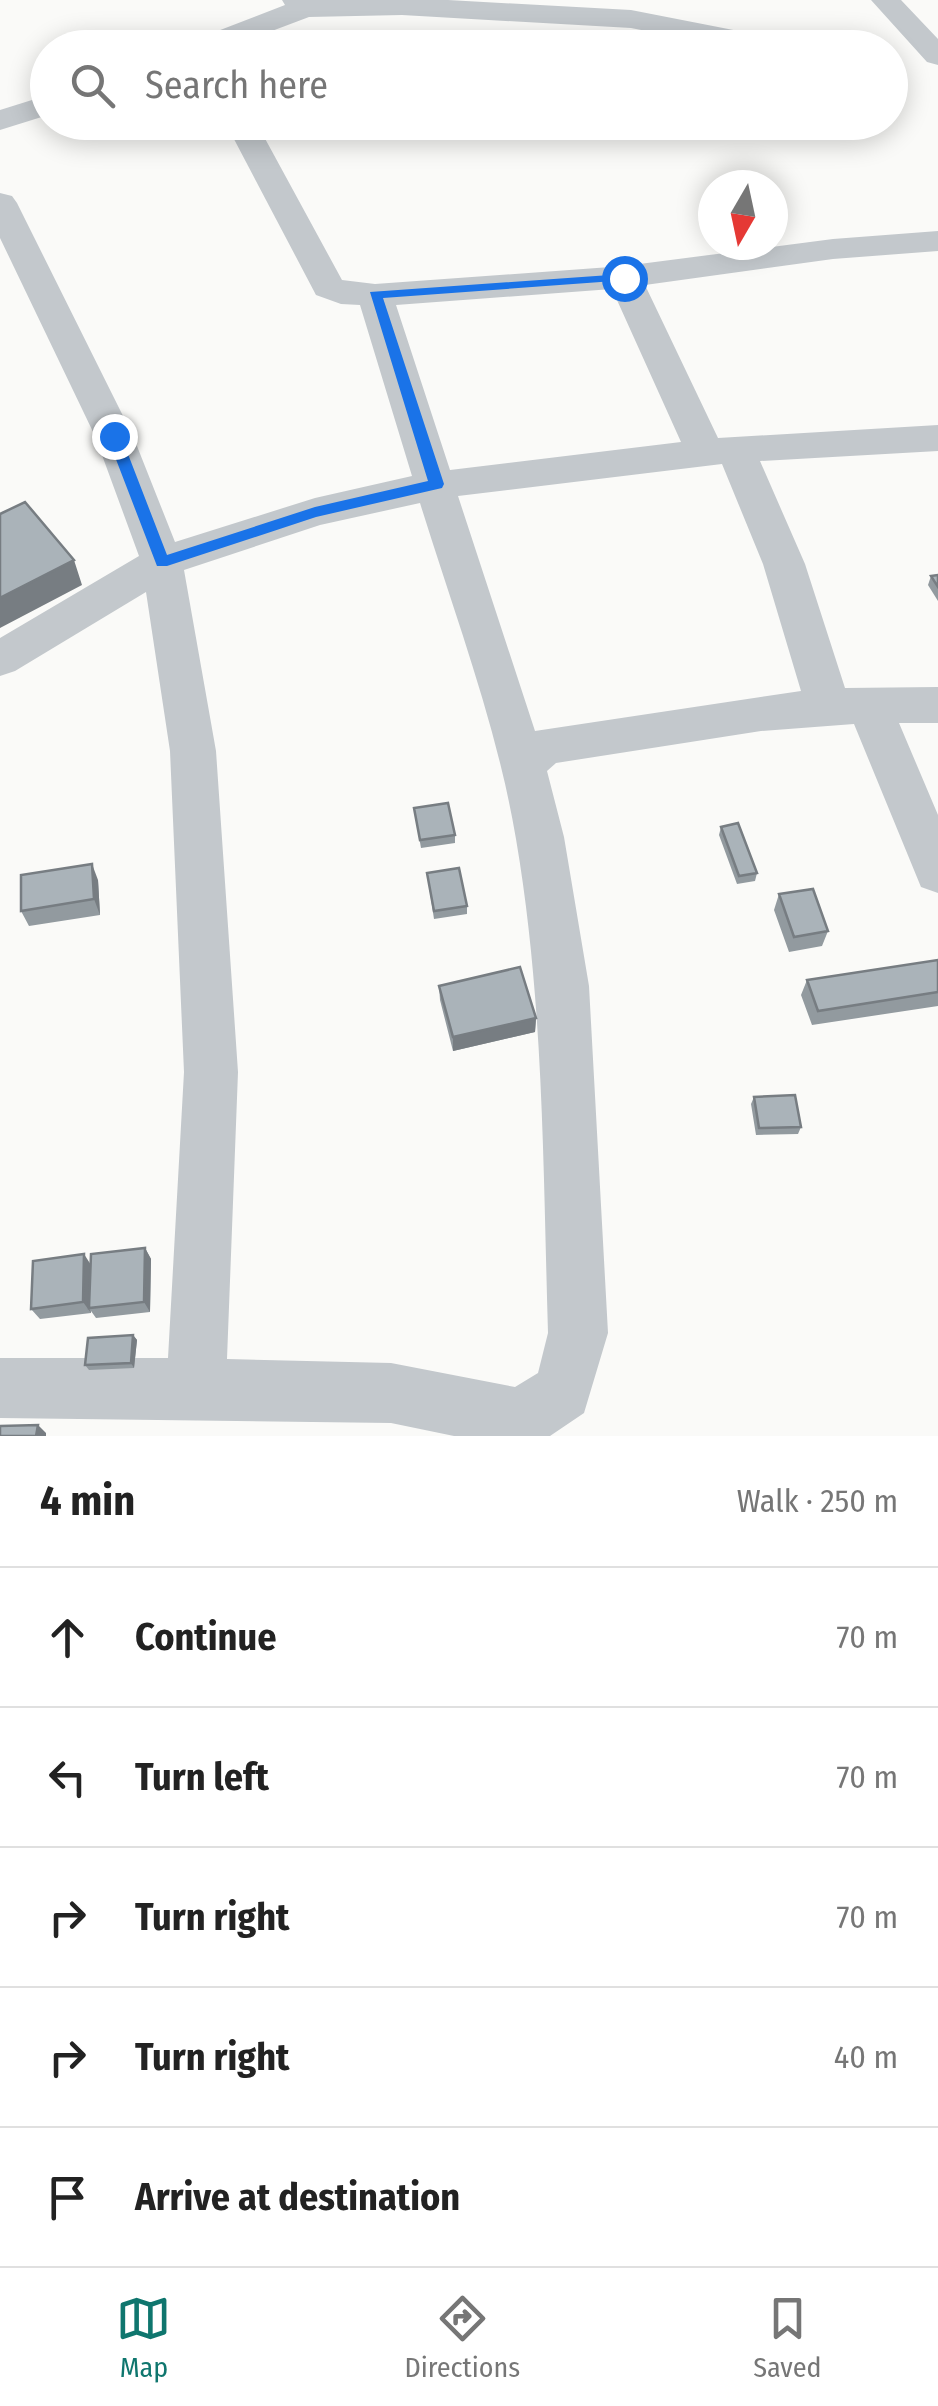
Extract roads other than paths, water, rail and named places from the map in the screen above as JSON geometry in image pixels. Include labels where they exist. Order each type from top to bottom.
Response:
[{"type":"street","points":[[885,0],[938,56]]},
{"type":"street","points":[[243,30],[309,3],[631,19],[688,30]]},
{"type":"street","points":[[908,61],[938,64]]},
{"type":"street","points":[[0,121],[30,110]]},
{"type":"street","points":[[250,140],[328,287],[341,294],[624,278],[832,250],[938,242]]},
{"type":"street","points":[[0,203],[114,436],[162,562],[193,750],[211,1072],[196,1388]]},
{"type":"street","points":[[624,278],[784,564],[849,706],[938,872]]},
{"type":"street","points":[[0,1388],[391,1393],[521,1419],[563,1392],[578,1333],[563,986],[540,837],[523,765],[375,295]]},
{"type":"street","points":[[0,658],[162,562],[315,512],[436,484],[720,451],[938,438]]},
{"type":"street","points":[[523,765],[544,746],[849,706],[938,705]]}]
